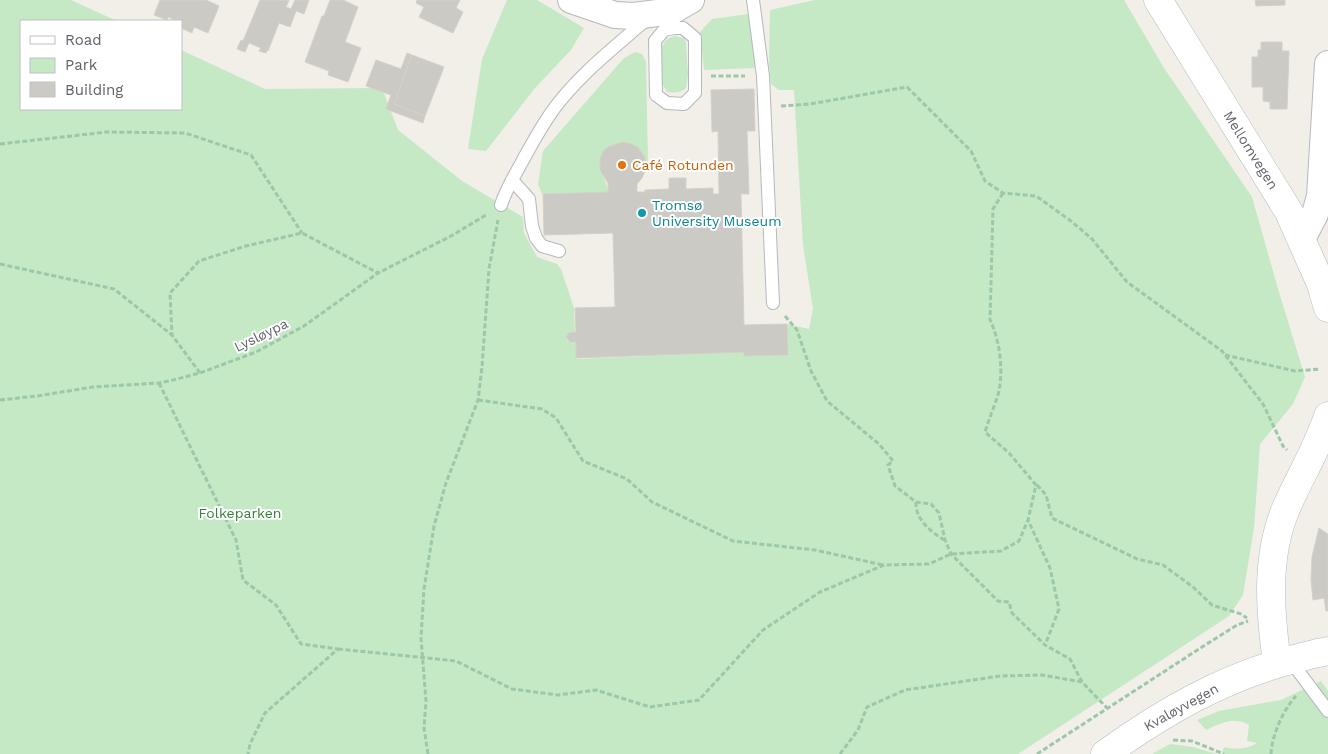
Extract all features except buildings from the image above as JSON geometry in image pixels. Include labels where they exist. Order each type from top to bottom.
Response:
[{"type":"street","points":[[571,0],[599,5],[615,14],[634,16],[673,13]]},
{"type":"street","name":"Mellomvegen","points":[[1158,0],[1289,212],[1321,284],[1328,308]]},
{"type":"street","points":[[1302,239],[1315,214],[1320,196],[1328,64]]},
{"type":"street","points":[[1283,662],[1271,616],[1271,572],[1275,541],[1287,506],[1312,457],[1328,416]]},
{"type":"street","name":"Kvaløyvegen","points":[[1105,754],[1197,695],[1229,681],[1283,662],[1328,651]]},
{"type":"lane","points":[[753,0],[763,76],[773,304]]},
{"type":"lane","points":[[673,13],[683,28],[695,38],[695,93],[684,104],[667,104],[656,95],[655,41],[664,30],[673,13]]},
{"type":"lane","points":[[501,205],[504,194],[548,116],[560,100],[609,52],[673,13]]},
{"type":"lane","points":[[512,180],[529,199],[532,226],[536,238],[542,246],[559,251]]},
{"type":"lane","points":[[1283,662],[1307,684],[1328,711]]},
{"type":"path","points":[[695,76],[763,76]]},
{"type":"path","points":[[764,108],[810,104],[907,87],[971,151],[986,180],[1003,193],[1036,196],[1071,221],[1092,239],[1127,282],[1222,351],[1263,404],[1283,446],[1292,456]]},
{"type":"path","points":[[0,144],[107,132],[185,133],[251,155],[302,233],[378,273]]},
{"type":"path","points":[[1003,193],[993,209],[990,320],[997,335],[1000,364],[999,384],[998,393],[985,432],[1009,454],[1046,495],[1052,518],[1137,559],[1163,565],[1193,587],[1212,605],[1241,614],[1250,620]]},
{"type":"path","points":[[428,754],[424,728],[426,701],[421,638],[424,590],[434,526],[446,483],[478,400],[488,269],[501,205]]},
{"type":"path","name":"Lysløypa","points":[[0,400],[93,387],[159,383],[200,373],[256,352],[304,326],[378,273],[451,236],[501,205]]},
{"type":"path","points":[[172,335],[170,293],[199,261],[246,246],[302,233]]},
{"type":"path","points":[[0,264],[114,289],[172,335],[200,373]]},
{"type":"path","points":[[773,304],[797,330],[811,371],[827,401],[893,460],[888,466],[895,486],[916,502],[931,504],[939,513],[945,540],[952,554],[998,601],[1009,602],[1012,613],[1044,645],[1070,659],[1082,682],[1107,708]]},
{"type":"path","points":[[1225,355],[1295,371],[1320,369]]},
{"type":"path","points":[[159,383],[236,540],[243,580],[276,606],[301,644],[456,661],[512,689],[558,695],[596,690],[650,707],[699,700],[763,630],[820,592],[884,565]]},
{"type":"path","points":[[478,400],[542,409],[556,418],[583,461],[627,479],[652,502],[733,541],[815,550],[884,565],[929,564],[952,554],[1001,550],[1019,541],[1028,520],[1036,485]]},
{"type":"path","points":[[916,502],[916,509],[922,522],[945,540]]},
{"type":"path","points":[[1028,520],[1050,568],[1059,609],[1044,645]]},
{"type":"path","points":[[1037,754],[1237,625],[1256,619]]},
{"type":"path","points":[[248,754],[250,744],[265,713],[338,649]]},
{"type":"path","points":[[840,754],[858,730],[867,707],[904,690],[1000,676],[1042,675],[1082,682]]},
{"type":"path","points":[[1271,754],[1272,745],[1282,719],[1293,699],[1307,684]]},
{"type":"path","points":[[1143,728],[1150,741],[1192,741],[1224,754]]},
{"type":"green space","name":"Folkeparken","points":[[0,0],[71,0],[115,20],[20,20],[20,110],[182,110],[182,50],[265,89],[382,88],[398,130],[462,181],[523,217],[524,233],[537,257],[557,264],[561,269],[574,308],[575,332],[568,334],[566,338],[568,341],[576,343],[576,359],[744,352],[745,356],[788,355],[787,324],[809,329],[813,309],[803,245],[794,90],[779,90],[771,84],[769,62],[770,10],[815,0],[1124,0],[1164,68],[1252,197],[1305,377],[1293,404],[1260,444],[1254,528],[1243,595],[1229,616],[1018,754],[0,754]]},
{"type":"green space","points":[[507,0],[537,0],[584,28],[571,50],[535,88],[486,151],[468,149],[482,59]]},
{"type":"green space","points":[[749,14],[755,68],[704,70],[700,32],[712,19]]},
{"type":"green space","points":[[674,36],[684,38],[686,42],[688,75],[686,88],[679,92],[667,92],[662,83],[661,48],[666,40]]},
{"type":"green space","points":[[635,52],[642,54],[646,62],[648,166],[646,166],[644,157],[603,153],[601,170],[608,192],[542,194],[538,184],[543,151],[624,58]]},
{"type":"green space","points":[[1321,681],[1328,691],[1328,754],[1222,754],[1224,747],[1250,747],[1257,743],[1247,741],[1249,725],[1233,721],[1222,723],[1206,730],[1197,720],[1219,711],[1281,700]]},
{"type":"green space","points":[[1170,744],[1193,747],[1217,754],[1152,754]]},
{"type":"place","name":"Café Rotunden","points":[[622,165]]},
{"type":"place","name":"Tromsø University Museum","points":[[642,213]]}]
